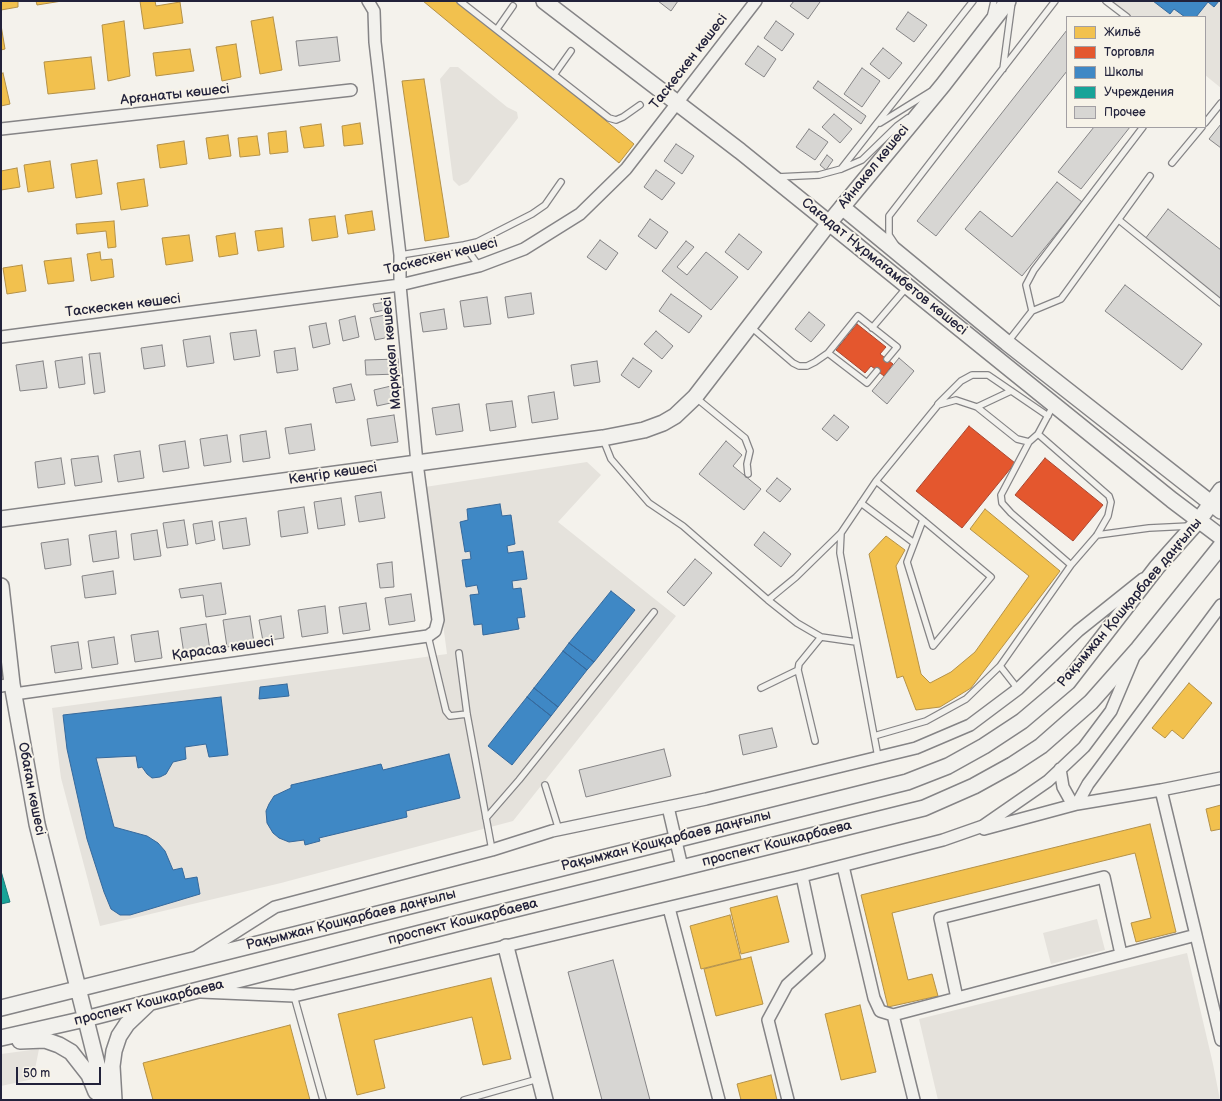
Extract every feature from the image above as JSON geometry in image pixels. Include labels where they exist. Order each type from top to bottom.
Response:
[{"type":"street","name":"Марқакөл көшесі","points":[[368,1],[374,11],[375,42],[400,255],[400,285],[417,463],[438,620],[432,633]]},
{"type":"street","name":"Сағадат Нұрмағамбетов көшесі","points":[[544,1],[772,177],[907,286],[1051,410],[1196,523],[1221,537]]},
{"type":"street","name":"Таскескен көшесі","points":[[1,337],[400,285],[479,266],[524,249],[580,214],[626,169],[756,1]]},
{"type":"street","name":"Айнакөл көшесі","points":[[663,423],[676,416],[695,397],[751,327],[828,223],[921,109],[943,85],[1008,1]]},
{"type":"street","name":"Арғанаты көшесі","points":[[1,129],[352,90]]},
{"type":"street","name":"Сағадат Нұрмағамбетов көшесі","points":[[842,207],[1007,343],[1216,507]]},
{"type":"street","name":"Кеңгір көшесі","points":[[1,519],[603,438],[644,430],[663,423]]},
{"type":"street","name":"Рақымжан Қошқарбаев даңғылы","points":[[1,1008],[907,782],[948,766],[984,746],[1022,721],[1068,682],[1158,567],[1196,523],[1216,507],[1221,490]]},
{"type":"street","points":[[949,838],[983,826],[1029,796],[1084,747],[1111,711],[1138,649],[1221,546]]},
{"type":"street","points":[[191,961],[275,907],[559,831],[668,807],[916,748],[970,725],[1018,689],[1078,632],[1158,567]]},
{"type":"street","name":"Обаған көшесі","points":[[1,586],[9,688],[37,824],[106,1100]]},
{"type":"street","points":[[1075,804],[1088,784],[1221,605]]},
{"type":"street","name":"Қарасаз көшесі","points":[[9,688],[432,633]]},
{"type":"street","name":"проспект Кошкарбаева","points":[[1,1038],[148,1004],[682,867],[924,808],[974,786],[1012,765],[1041,746],[1091,702],[1138,649]]},
{"type":"street","points":[[1060,769],[1063,787],[1075,804]]},
{"type":"street","points":[[193,992],[294,996],[843,866],[1075,804],[1161,790],[1221,778]]},
{"type":"street","points":[[1161,790],[1196,935],[1216,996],[1221,1040]]},
{"type":"street","points":[[668,807],[682,867]]},
{"type":"street","points":[[843,866],[874,998],[880,1011],[893,1015],[1196,935]]},
{"type":"street","points":[[788,1100],[768,1020],[787,985],[819,956],[802,876]]},
{"type":"street","points":[[957,998],[940,918],[1104,877],[1121,954]]},
{"type":"street","points":[[669,908],[719,1100]]},
{"type":"street","points":[[506,947],[545,1100]]},
{"type":"street","points":[[114,1100],[112,1066],[114,1052],[119,1036],[127,1024],[148,1004]]},
{"type":"street","points":[[893,1015],[914,1100]]},
{"type":"street","points":[[1,1043],[45,1040],[59,1045],[71,1052],[81,1064],[89,1075],[100,1100]]},
{"type":"lane","points":[[460,1],[610,118],[616,120],[623,117],[640,105]]},
{"type":"lane","points":[[841,169],[972,1]]},
{"type":"lane","points":[[989,25],[994,1]]},
{"type":"lane","points":[[1002,69],[1012,1]]},
{"type":"lane","points":[[967,310],[951,289],[894,243],[889,235],[889,216],[1055,1]]},
{"type":"lane","points":[[1106,1],[1126,16]]},
{"type":"lane","points":[[497,29],[513,6]]},
{"type":"lane","points":[[554,75],[571,51]]},
{"type":"lane","points":[[876,125],[943,85]]},
{"type":"lane","points":[[1206,122],[1221,103]]},
{"type":"lane","points":[[772,177],[818,175],[841,169],[862,160],[896,126],[921,109]]},
{"type":"lane","points":[[1032,311],[1026,285],[1034,270],[1142,128]]},
{"type":"lane","points":[[1172,163],[1201,128]]},
{"type":"lane","points":[[1007,343],[1032,311],[1061,299],[1150,176]]},
{"type":"lane","points":[[400,255],[476,242],[532,214],[545,205],[560,182]]},
{"type":"lane","points":[[1119,220],[1221,303]]},
{"type":"lane","points":[[464,245],[479,266]]},
{"type":"lane","points":[[872,328],[907,286]]},
{"type":"lane","points":[[751,327],[793,363],[799,366],[811,364],[828,353],[858,316],[897,347],[887,359]]},
{"type":"lane","points":[[828,353],[867,383],[877,371]]},
{"type":"lane","points":[[768,600],[796,577],[841,533],[876,481],[938,405],[961,381],[972,375],[988,375],[1011,391],[1051,410],[1038,434],[1030,442],[1001,495],[1002,502],[1011,513],[1071,565]]},
{"type":"lane","points":[[977,407],[1011,391]]},
{"type":"lane","points":[[695,397],[745,438],[750,451],[747,464],[748,474]]},
{"type":"lane","points":[[938,405],[956,400],[977,407],[1018,439],[1030,442]]},
{"type":"lane","points":[[874,736],[926,721],[966,699],[1000,666],[1071,565],[1097,535],[1108,516],[1111,502],[1109,496],[1038,434]]},
{"type":"lane","points":[[603,438],[611,459],[649,503],[683,526],[768,600],[798,623],[821,637],[856,642]]},
{"type":"lane","points":[[876,481],[923,520],[991,577],[933,646],[907,562],[923,520]]},
{"type":"lane","points":[[861,503],[914,543]]},
{"type":"lane","points":[[1097,535],[1196,523]]},
{"type":"lane","points":[[841,533],[840,553],[878,757]]},
{"type":"lane","points":[[486,818],[519,780],[654,612]]},
{"type":"lane","points":[[432,633],[439,689],[446,711],[450,716],[467,714]]},
{"type":"lane","points":[[815,741],[798,670],[799,664],[821,637]]},
{"type":"lane","points":[[459,653],[467,714],[492,850]]},
{"type":"lane","points":[[1000,666],[1018,689]]},
{"type":"lane","points":[[761,688],[798,670]]},
{"type":"lane","points":[[545,784],[559,831]]},
{"type":"lane","points":[[294,996],[323,1100]]},
{"type":"lane","points":[[464,1100],[539,1078]]},
{"type":"shaded area","points":[[1110,1],[1221,1],[1221,88],[1206,76],[1206,16],[1130,16]]},
{"type":"shaded area","points":[[450,67],[458,67],[507,107],[517,112],[518,118],[468,182],[459,186],[453,180],[440,79]]},
{"type":"shaded area","points":[[587,462],[601,475],[558,522],[676,616],[513,821],[281,883],[100,926],[61,778],[52,708],[447,654],[425,487]]},
{"type":"shaded area","points":[[1097,919],[1105,950],[1051,964],[1043,933]]},
{"type":"shaded area","points":[[1187,953],[1220,1100],[938,1100],[919,1019]]},
{"type":"shaded area","points":[[39,1049],[33,1079],[1,1086],[1,1054]]},
{"type":"building: Жильё","points":[[1,1],[18,1],[18,7],[1,10]]},
{"type":"building: Жильё","points":[[36,1],[62,1],[37,5]]},
{"type":"building: Жильё","points":[[140,1],[155,1],[156,6],[180,2],[183,23],[144,29]]},
{"type":"building: Жильё","points":[[423,1],[461,1],[634,144],[619,163]]},
{"type":"building: Жильё","points":[[273,17],[282,70],[260,74],[251,21]]},
{"type":"building: Жильё","points":[[124,21],[130,76],[108,81],[102,25]]},
{"type":"building: Жильё","points":[[1,25],[5,49],[1,50]]},
{"type":"building: Жильё","points":[[236,44],[241,77],[222,81],[216,47]]},
{"type":"building: Жильё","points":[[190,49],[194,71],[156,76],[153,53]]},
{"type":"building: Жильё","points":[[91,57],[95,89],[48,94],[44,62]]},
{"type":"building: Жильё","points":[[3,73],[10,104],[1,106],[1,74]]},
{"type":"building: Жильё","points":[[424,79],[449,237],[425,241],[402,81]]},
{"type":"building: Жильё","points":[[360,123],[363,144],[344,146],[342,126]]},
{"type":"building: Жильё","points":[[321,124],[324,146],[304,148],[300,127]]},
{"type":"building: Жильё","points":[[286,131],[288,152],[270,154],[268,133]]},
{"type":"building: Жильё","points":[[228,135],[231,156],[209,159],[206,138]]},
{"type":"building: Жильё","points":[[257,136],[260,155],[240,157],[238,138]]},
{"type":"building: Жильё","points":[[184,141],[187,164],[160,168],[157,145]]},
{"type":"building: Жильё","points":[[97,160],[102,194],[76,198],[71,164]]},
{"type":"building: Жильё","points":[[50,161],[54,188],[28,192],[24,165]]},
{"type":"building: Жильё","points":[[17,168],[20,187],[1,190],[1,171]]},
{"type":"building: Жильё","points":[[144,179],[148,206],[121,210],[117,183]]},
{"type":"building: Жильё","points":[[372,211],[375,230],[348,234],[345,215]]},
{"type":"building: Жильё","points":[[335,216],[338,237],[312,241],[309,219]]},
{"type":"building: Жильё","points":[[114,221],[116,247],[108,248],[106,231],[77,234],[76,224]]},
{"type":"building: Жильё","points":[[282,228],[284,247],[258,251],[255,231]]},
{"type":"building: Жильё","points":[[235,233],[238,254],[219,257],[216,236]]},
{"type":"building: Жильё","points":[[189,235],[193,261],[166,265],[162,238]]},
{"type":"building: Жильё","points":[[100,252],[101,260],[112,259],[114,277],[91,281],[87,254]]},
{"type":"building: Жильё","points":[[71,258],[74,281],[48,284],[44,261]]},
{"type":"building: Жильё","points":[[22,265],[26,291],[7,294],[3,268]]},
{"type":"building: Жильё","points":[[985,509],[1060,571],[971,688],[940,707],[916,710],[903,676],[897,678],[869,554],[886,536],[905,550],[896,566],[921,674],[930,683],[951,672],[975,652],[1029,576],[970,529]]},
{"type":"building: Жильё","points":[[1189,683],[1212,703],[1183,739],[1172,730],[1165,738],[1152,728]]},
{"type":"building: Жильё","points":[[1221,805],[1221,829],[1211,831],[1206,809]]},
{"type":"building: Жильё","points":[[1150,824],[1176,932],[1136,942],[1131,923],[1151,918],[1135,853],[892,913],[908,980],[932,974],[938,996],[888,1007],[861,895]]},
{"type":"building: Жильё","points":[[777,896],[789,942],[741,954],[730,908]]},
{"type":"building: Жильё","points":[[730,915],[741,959],[701,969],[690,926]]},
{"type":"building: Жильё","points":[[751,957],[763,1004],[716,1016],[704,969]]},
{"type":"building: Жильё","points":[[491,978],[511,1059],[483,1065],[472,1017],[374,1040],[385,1088],[357,1095],[338,1014]]},
{"type":"building: Жильё","points":[[860,1005],[876,1072],[841,1080],[825,1014]]},
{"type":"building: Жильё","points":[[290,1025],[310,1100],[153,1100],[143,1063]]},
{"type":"building: Жильё","points":[[771,1075],[777,1100],[741,1100],[737,1084]]},
{"type":"building: Торговля","points":[[857,324],[886,347],[880,354],[893,364],[884,376],[871,366],[865,373],[836,350]]},
{"type":"building: Торговля","points":[[969,426],[1015,463],[962,528],[916,491]]},
{"type":"building: Торговля","points":[[1045,458],[1103,505],[1073,541],[1015,495]]},
{"type":"building: Школы","points":[[1153,1],[1219,1],[1214,7],[1208,2],[1197,16],[1184,16],[1174,9],[1170,14]]},
{"type":"building: Школы","points":[[500,504],[502,516],[511,515],[515,544],[507,546],[508,553],[523,551],[527,579],[512,581],[513,589],[521,588],[525,617],[517,618],[519,629],[483,635],[482,624],[474,625],[470,595],[479,594],[477,585],[466,587],[462,560],[471,559],[470,551],[465,552],[460,522],[468,520],[467,509]]},
{"type":"building: Школы","points":[[611,591],[635,610],[594,662],[569,643]]},
{"type":"building: Школы","points":[[569,643],[594,662],[587,670],[563,651]]},
{"type":"building: Школы","points":[[563,651],[587,670],[558,707],[534,688]]},
{"type":"building: Школы","points":[[287,684],[289,696],[259,699],[260,687]]},
{"type":"building: Школы","points":[[534,688],[558,707],[551,716],[527,697]]},
{"type":"building: Школы","points":[[221,697],[228,755],[209,757],[206,744],[185,747],[186,759],[173,762],[166,774],[160,777],[152,778],[142,767],[138,768],[136,756],[96,758],[114,827],[147,836],[158,843],[165,851],[173,870],[182,868],[185,879],[197,877],[200,894],[130,915],[120,915],[111,909],[87,839],[67,749],[63,715]]},
{"type":"building: Школы","points":[[527,697],[551,716],[512,765],[488,746]]},
{"type":"building: Школы","points":[[449,754],[460,798],[406,811],[407,817],[319,838],[320,841],[305,845],[304,840],[289,842],[279,838],[273,833],[267,823],[266,811],[274,796],[291,788],[291,785],[381,764],[383,770]]},
{"type":"building: Учреждения","points":[[1,871],[10,902],[1,904]]},
{"type":"building: Прочее","points":[[658,1],[678,1],[671,11]]},
{"type":"building: Прочее","points":[[794,1],[820,2],[808,19],[790,6]]},
{"type":"building: Прочее","points":[[908,12],[927,25],[914,42],[896,29]]},
{"type":"building: Прочее","points":[[776,21],[794,34],[782,51],[764,38]]},
{"type":"building: Прочее","points":[[1066,31],[1066,72],[936,236],[917,221]]},
{"type":"building: Прочее","points":[[337,37],[340,61],[299,66],[296,41]]},
{"type":"building: Прочее","points":[[758,46],[776,59],[764,77],[745,64]]},
{"type":"building: Прочее","points":[[883,48],[902,63],[889,79],[870,64]]},
{"type":"building: Прочее","points":[[862,68],[880,81],[862,107],[844,94]]},
{"type":"building: Прочее","points":[[818,81],[866,116],[861,124],[813,88]]},
{"type":"building: Прочее","points":[[834,114],[852,129],[840,143],[822,127]]},
{"type":"building: Прочее","points":[[1221,124],[1221,148],[1209,139]]},
{"type":"building: Прочее","points":[[1093,128],[1129,128],[1081,189],[1058,172]]},
{"type":"building: Прочее","points":[[809,129],[828,142],[815,160],[796,147]]},
{"type":"building: Прочее","points":[[676,144],[694,156],[682,174],[664,161]]},
{"type":"building: Прочее","points":[[827,155],[833,160],[826,170],[820,165]]},
{"type":"building: Прочее","points":[[656,170],[675,183],[662,200],[644,187]]},
{"type":"building: Прочее","points":[[1057,182],[1082,202],[1022,276],[965,229],[980,211],[1012,237]]},
{"type":"building: Прочее","points":[[1168,209],[1221,250],[1221,299],[1145,239]]},
{"type":"building: Прочее","points":[[650,219],[668,232],[656,249],[638,236]]},
{"type":"building: Прочее","points":[[739,234],[762,252],[748,270],[725,252]]},
{"type":"building: Прочее","points":[[600,240],[618,253],[606,270],[587,257]]},
{"type":"building: Прочее","points":[[686,241],[694,247],[677,267],[687,275],[706,252],[738,277],[711,310],[662,271]]},
{"type":"building: Прочее","points":[[1125,285],[1202,344],[1182,370],[1105,311]]},
{"type":"building: Прочее","points":[[531,293],[534,314],[508,318],[505,297]]},
{"type":"building: Прочее","points":[[671,294],[702,316],[689,333],[659,311]]},
{"type":"building: Прочее","points":[[487,297],[491,324],[464,327],[460,301]]},
{"type":"building: Прочее","points":[[387,302],[389,309],[375,312],[373,304]]},
{"type":"building: Прочее","points":[[444,309],[447,329],[423,332],[420,313]]},
{"type":"building: Прочее","points":[[809,312],[825,325],[811,342],[795,329]]},
{"type":"building: Прочее","points":[[385,315],[390,337],[375,340],[370,318]]},
{"type":"building: Прочее","points":[[355,316],[359,337],[343,341],[339,320]]},
{"type":"building: Прочее","points":[[326,323],[330,344],[313,348],[309,326]]},
{"type":"building: Прочее","points":[[256,330],[260,356],[234,360],[230,333]]},
{"type":"building: Прочее","points":[[656,331],[673,346],[662,359],[644,344]]},
{"type":"building: Прочее","points":[[210,336],[214,363],[187,367],[183,340]]},
{"type":"building: Прочее","points":[[162,345],[165,366],[144,369],[141,348]]},
{"type":"building: Прочее","points":[[295,348],[298,370],[277,373],[274,351]]},
{"type":"building: Прочее","points":[[100,353],[105,392],[94,394],[89,354]]},
{"type":"building: Прочее","points":[[82,357],[85,384],[59,388],[55,361]]},
{"type":"building: Прочее","points":[[633,358],[652,371],[639,388],[621,375]]},
{"type":"building: Прочее","points":[[899,358],[914,371],[887,404],[872,391]]},
{"type":"building: Прочее","points":[[398,359],[399,374],[366,375],[365,360]]},
{"type":"building: Прочее","points":[[43,361],[47,388],[20,391],[16,365]]},
{"type":"building: Прочее","points":[[597,361],[600,382],[574,386],[571,365]]},
{"type":"building: Прочее","points":[[351,384],[355,400],[336,403],[333,388]]},
{"type":"building: Прочее","points":[[391,386],[395,402],[377,406],[374,390]]},
{"type":"building: Прочее","points":[[554,392],[558,419],[532,423],[528,396]]},
{"type":"building: Прочее","points":[[512,401],[516,427],[490,431],[486,404]]},
{"type":"building: Прочее","points":[[459,404],[463,431],[436,435],[432,408]]},
{"type":"building: Прочее","points":[[394,415],[398,442],[371,446],[367,419]]},
{"type":"building: Прочее","points":[[834,415],[849,427],[837,441],[822,429]]},
{"type":"building: Прочее","points":[[311,424],[315,450],[289,454],[285,428]]},
{"type":"building: Прочее","points":[[266,431],[270,458],[243,462],[240,435]]},
{"type":"building: Прочее","points":[[227,435],[231,462],[204,466],[200,439]]},
{"type":"building: Прочее","points":[[185,441],[189,468],[163,472],[159,445]]},
{"type":"building: Прочее","points":[[726,441],[742,455],[733,466],[761,489],[744,510],[699,474]]},
{"type":"building: Прочее","points":[[140,451],[144,478],[118,482],[114,455]]},
{"type":"building: Прочее","points":[[98,456],[102,482],[75,486],[71,459]]},
{"type":"building: Прочее","points":[[61,458],[65,484],[38,488],[35,462]]},
{"type":"building: Прочее","points":[[777,478],[791,489],[780,502],[766,491]]},
{"type":"building: Прочее","points":[[381,492],[385,518],[359,522],[355,496]]},
{"type":"building: Прочее","points":[[341,498],[345,525],[318,529],[314,502]]},
{"type":"building: Прочее","points":[[304,507],[308,533],[281,537],[278,511]]},
{"type":"building: Прочее","points":[[246,518],[250,545],[223,549],[219,522]]},
{"type":"building: Прочее","points":[[184,520],[188,545],[167,548],[163,523]]},
{"type":"building: Прочее","points":[[212,521],[215,540],[196,544],[193,524]]},
{"type":"building: Прочее","points":[[157,530],[161,556],[134,560],[131,534]]},
{"type":"building: Прочее","points":[[116,531],[119,558],[93,562],[89,535]]},
{"type":"building: Прочее","points":[[764,532],[791,554],[781,567],[754,545]]},
{"type":"building: Прочее","points":[[68,539],[71,565],[45,569],[41,543]]},
{"type":"building: Прочее","points":[[695,559],[712,573],[684,606],[667,592]]},
{"type":"building: Прочее","points":[[392,562],[394,587],[380,588],[377,564]]},
{"type":"building: Прочее","points":[[113,571],[116,594],[85,598],[82,576]]},
{"type":"building: Прочее","points":[[221,583],[226,614],[206,617],[203,595],[181,598],[179,589]]},
{"type":"building: Прочее","points":[[411,594],[415,621],[389,625],[385,598]]},
{"type":"building: Прочее","points":[[366,603],[370,630],[343,634],[339,607]]},
{"type":"building: Прочее","points":[[325,606],[328,633],[302,637],[298,610]]},
{"type":"building: Прочее","points":[[250,616],[254,643],[227,647],[223,620]]},
{"type":"building: Прочее","points":[[281,616],[284,638],[263,641],[259,620]]},
{"type":"building: Прочее","points":[[206,624],[210,650],[184,654],[180,628]]},
{"type":"building: Прочее","points":[[158,631],[162,658],[135,662],[131,635]]},
{"type":"building: Прочее","points":[[114,637],[118,664],[92,668],[88,641]]},
{"type":"building: Прочее","points":[[78,642],[82,669],[55,673],[51,646]]},
{"type":"building: Прочее","points":[[772,728],[777,747],[743,755],[739,735]]},
{"type":"building: Прочее","points":[[664,749],[671,776],[586,797],[579,770]]},
{"type":"building: Прочее","points":[[613,960],[650,1100],[602,1100],[568,972]]}]
